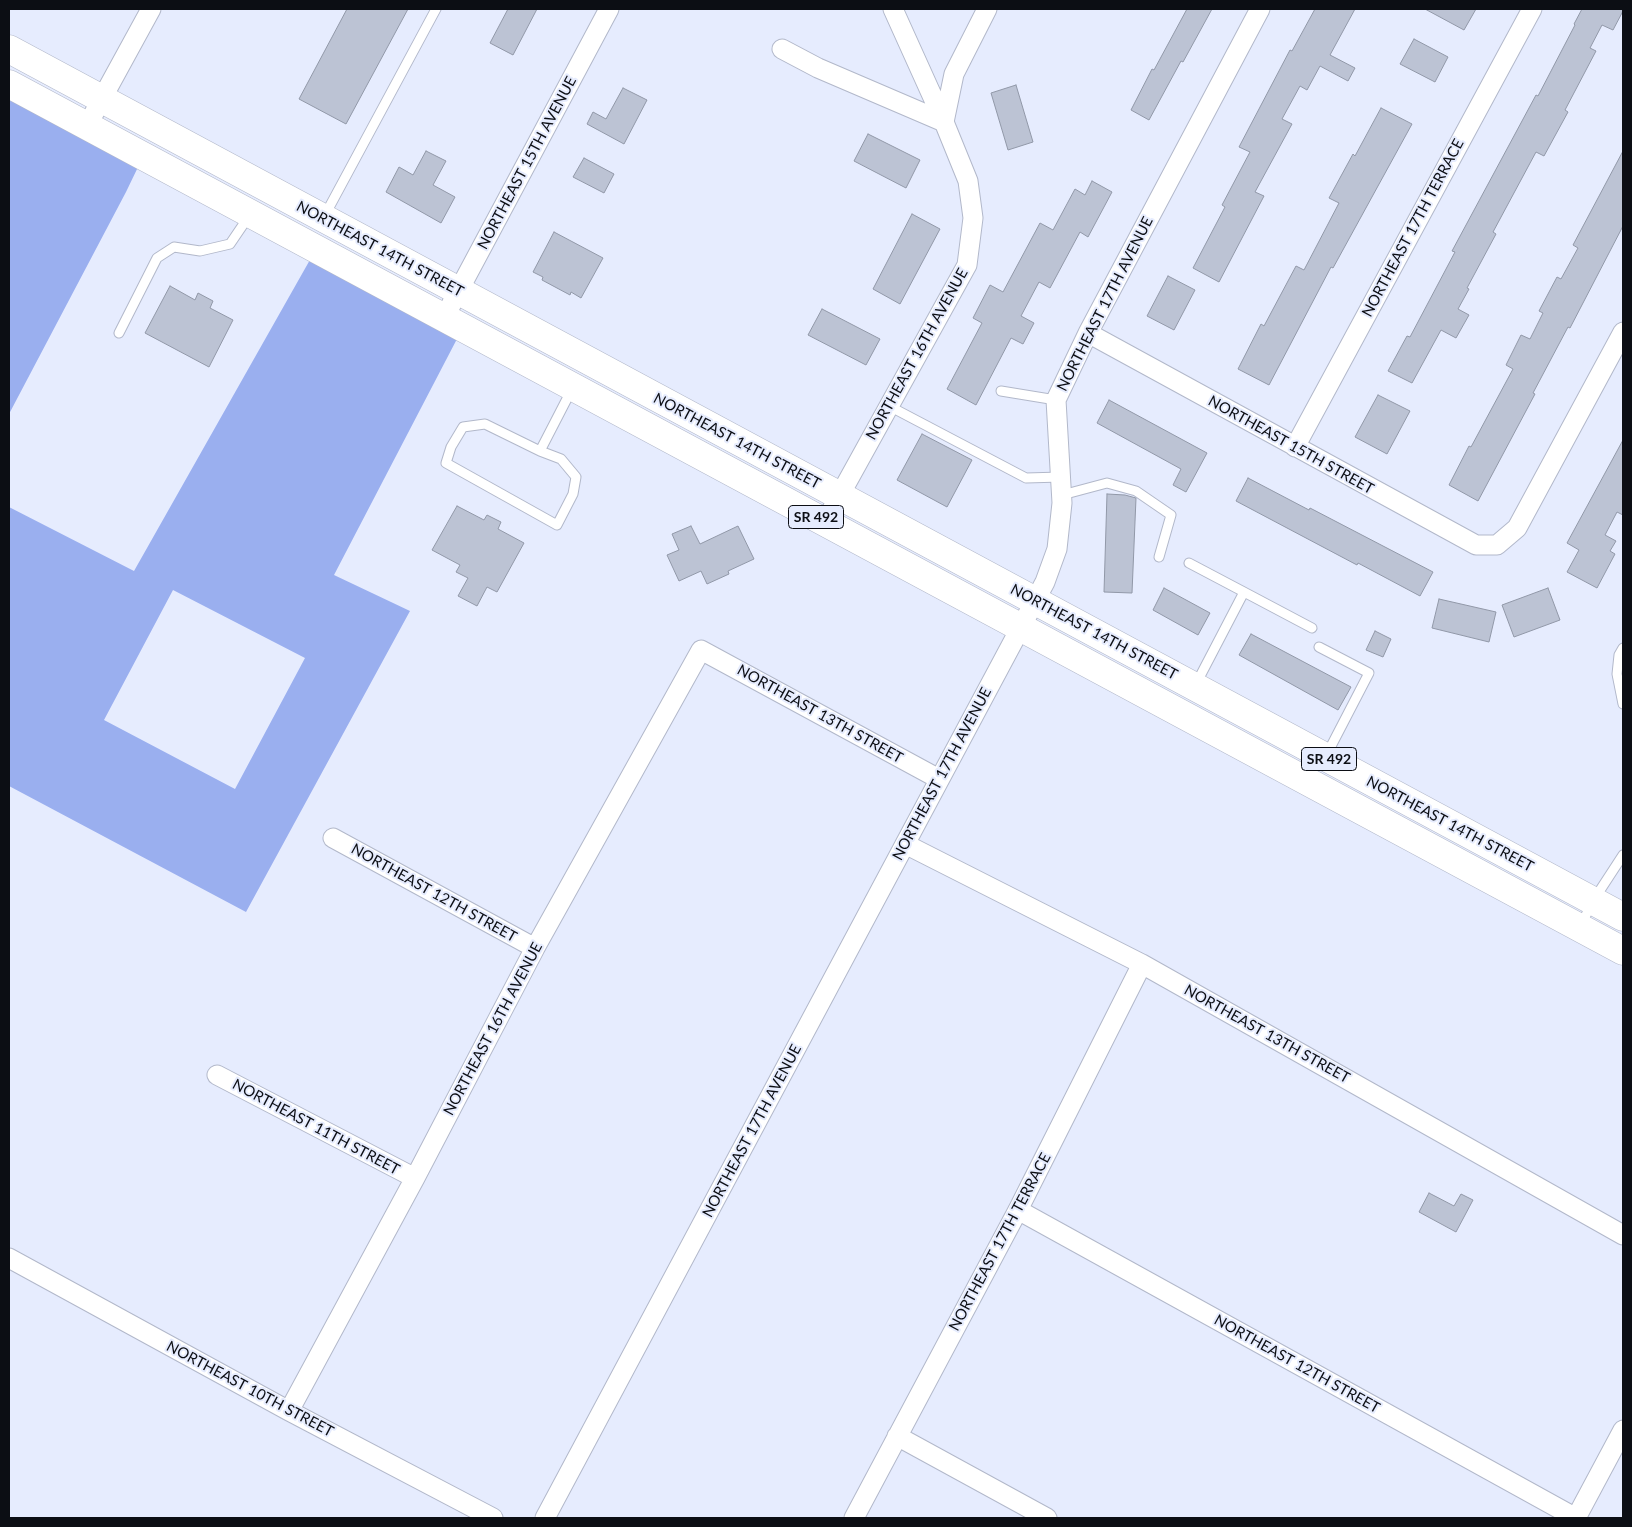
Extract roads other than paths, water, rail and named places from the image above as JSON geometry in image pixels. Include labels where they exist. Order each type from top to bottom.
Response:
[{"type":"main road","name":"NORTHEAST 14TH STREET","points":[[9,49],[1623,917]]},
{"type":"main road","name":"NORTHEAST 14TH STREET","points":[[9,84],[1623,951]]},
{"type":"street","points":[[87,126],[150,9]]},
{"type":"street","name":"NORTHEAST 15TH AVENUE","points":[[444,318],[610,9]]},
{"type":"street","name":"NORTHEAST 16TH AVENUE","points":[[825,522],[967,265],[973,218],[968,181],[944,122],[893,9]]},
{"type":"street","points":[[782,49],[818,68],[944,122],[954,74],[987,9]]},
{"type":"street","name":"NORTHEAST 17TH AVENUE","points":[[545,1518],[1045,582],[1057,549],[1061,486],[1056,400],[1088,333],[1260,9]]},
{"type":"street","name":"NORTHEAST 17TH TERRACE","points":[[1295,447],[1532,9]]},
{"type":"street","name":"NORTHEAST 15TH STREET","points":[[1088,333],[1476,545],[1498,545],[1517,528],[1623,332]]},
{"type":"street","name":"NORTHEAST 16TH AVENUE","points":[[289,1411],[415,1178],[535,948],[701,650]]},
{"type":"street","name":"NORTHEAST 13TH STREET","points":[[701,650],[939,779]]},
{"type":"street","name":"NORTHEAST 12TH STREET","points":[[333,838],[535,948]]},
{"type":"street","name":"NORTHEAST 13TH STREET","points":[[905,844],[1142,964],[1623,1235]]},
{"type":"street","name":"NORTHEAST 17TH TERRACE","points":[[854,1518],[1018,1210],[1142,964]]},
{"type":"street","name":"NORTHEAST 11TH STREET","points":[[217,1075],[415,1178]]},
{"type":"street","name":"NORTHEAST 12TH STREET","points":[[1018,1210],[1576,1518]]},
{"type":"street","name":"NORTHEAST 10TH STREET","points":[[9,1258],[289,1411],[494,1518]]},
{"type":"street","points":[[1576,1518],[1623,1430]]},
{"type":"street","points":[[897,1436],[1047,1518]]},
{"type":"lane","points":[[324,218],[436,9]]},
{"type":"lane","points":[[118,333],[157,258],[174,247],[200,251],[230,244],[251,214]]},
{"type":"lane","points":[[540,451],[573,387]]},
{"type":"lane","points":[[1001,391],[1056,400]]},
{"type":"lane","points":[[889,406],[1026,478],[1061,486],[1107,484],[1136,491],[1171,515],[1159,558]]},
{"type":"lane","points":[[485,424],[540,451],[561,459],[576,477],[573,494],[557,525],[446,463],[451,447],[463,427],[485,424]]},
{"type":"lane","points":[[1189,563],[1312,628]]},
{"type":"lane","points":[[1195,686],[1244,592]]},
{"type":"lane","points":[[1319,647],[1369,673],[1325,757]]},
{"type":"lane","points":[[1623,648],[1617,674],[1623,704]]},
{"type":"lane","points":[[1580,928],[1593,901],[1623,854]]}]
